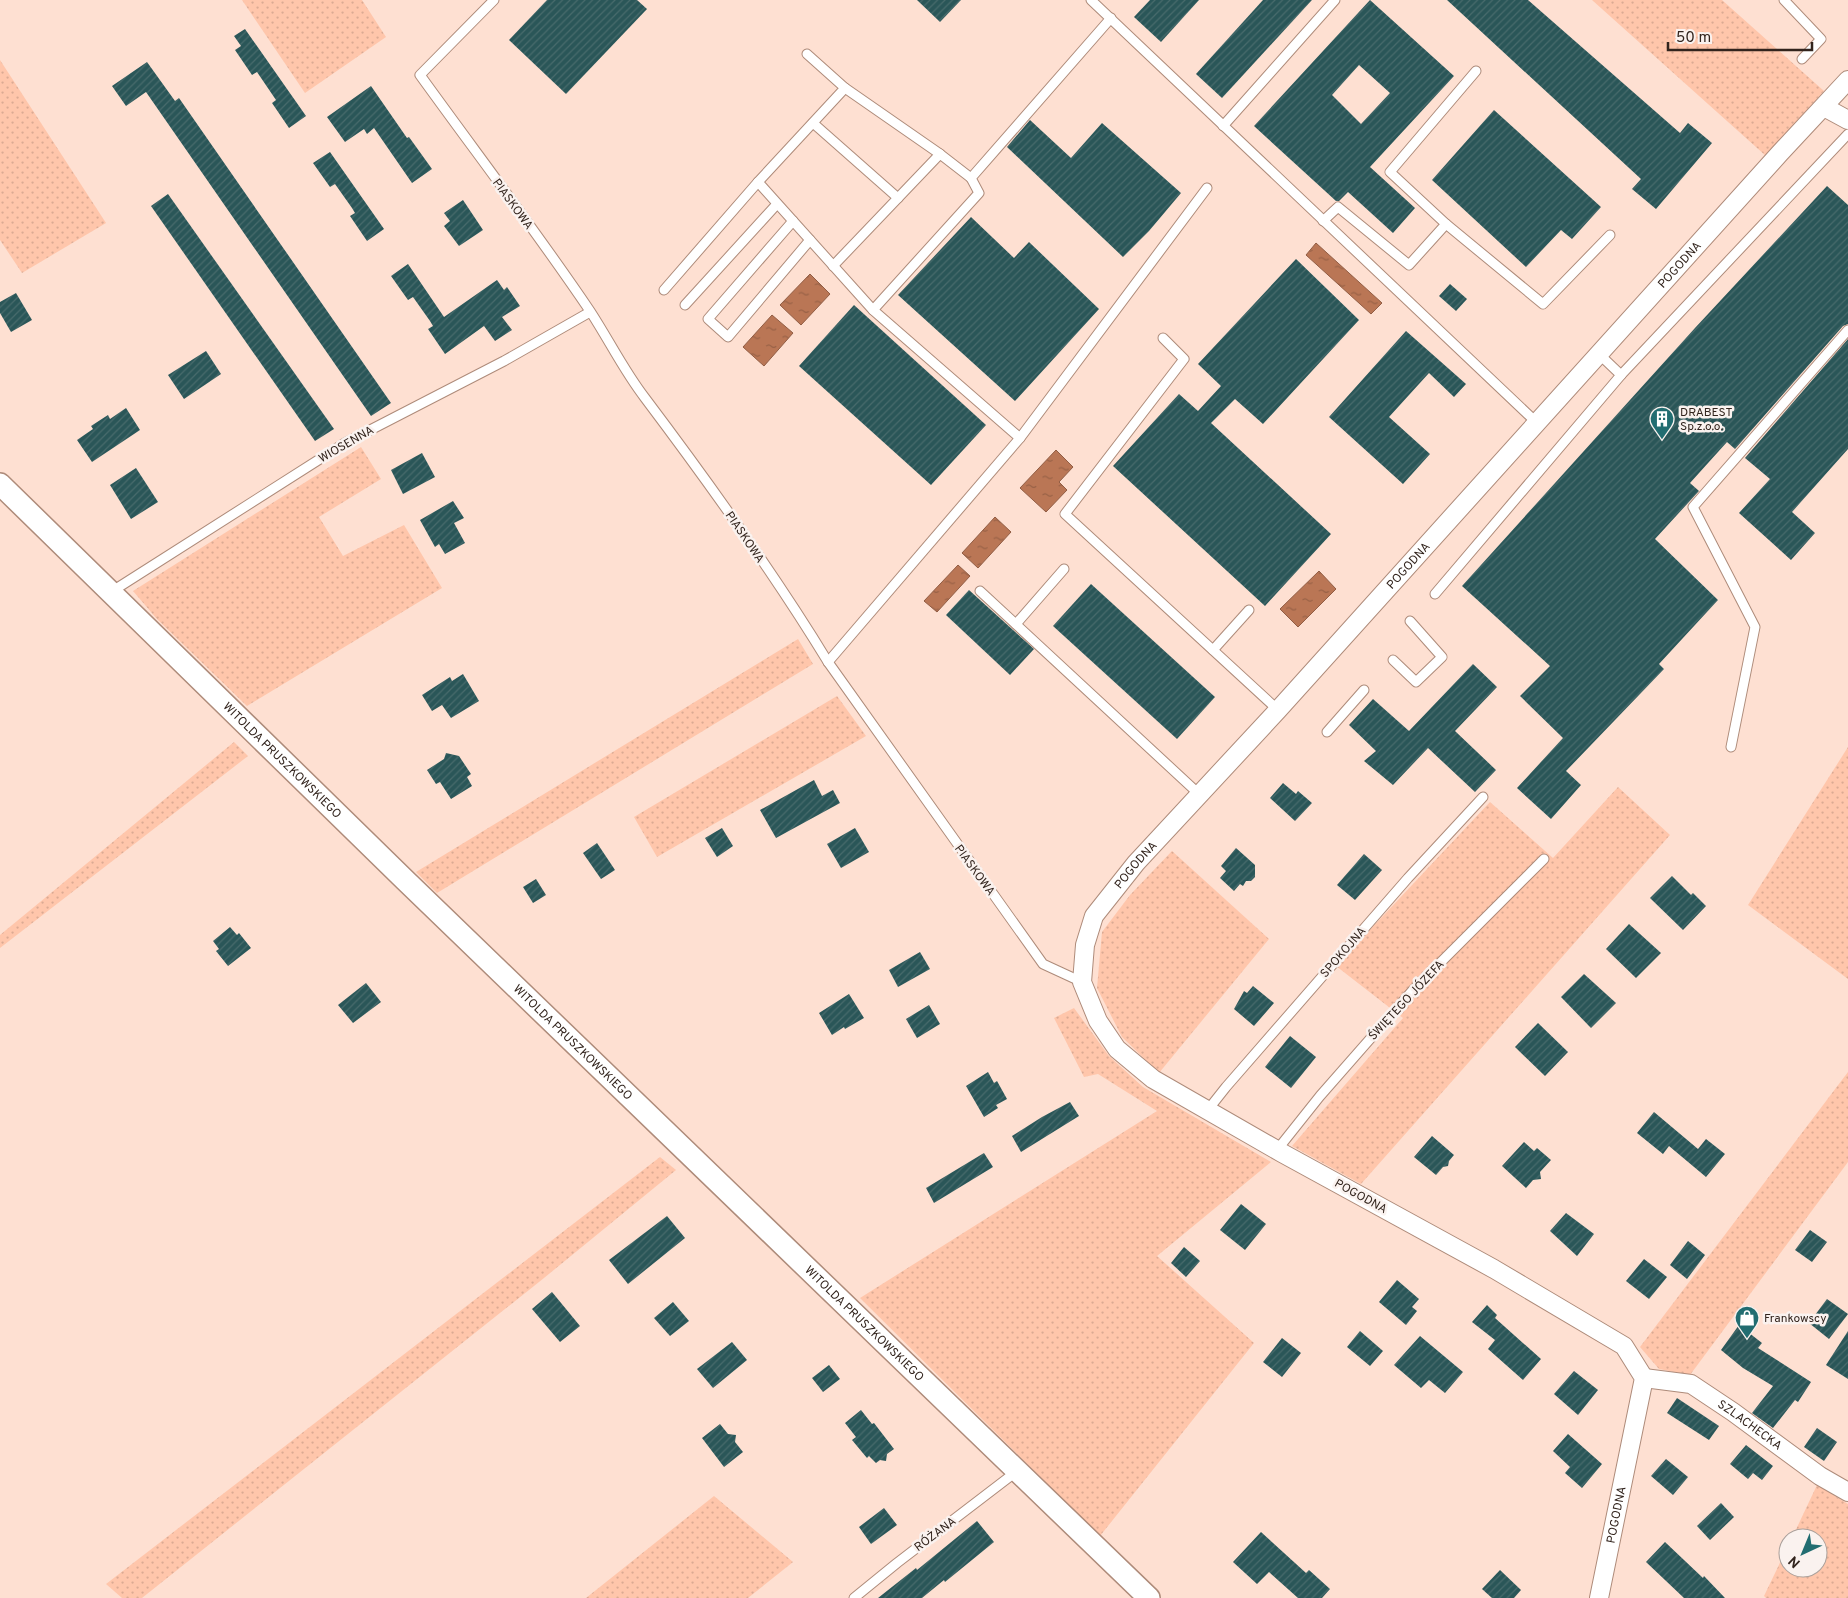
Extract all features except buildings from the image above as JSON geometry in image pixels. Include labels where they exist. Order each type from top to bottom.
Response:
[{"type":"street","name":"POGODNA","points":[[1599,1598],[1644,1378],[1624,1346],[1494,1269],[1207,1111],[1153,1079],[1117,1049],[1098,1021],[1082,982],[1085,946],[1094,916],[1136,863],[1278,710],[1848,80]]},
{"type":"street","points":[[1824,107],[1848,120]]},
{"type":"street","name":"WITOLDA PRUSZKOWSKIEGO","points":[[0,484],[412,887],[1149,1598]]},
{"type":"street","name":"SZLACHECKA","points":[[1644,1378],[1692,1384],[1820,1476],[1848,1492]]},
{"type":"lane","name":"PIASKOWA","points":[[494,0],[420,75],[590,312],[644,396],[712,489],[805,625],[828,662],[1043,964],[1082,982]]},
{"type":"lane","points":[[1091,0],[1537,423]]},
{"type":"lane","points":[[1223,126],[1335,0]]},
{"type":"lane","points":[[1784,0],[1821,39],[1802,59]]},
{"type":"lane","points":[[971,178],[1111,18]]},
{"type":"lane","points":[[807,54],[845,88],[940,154],[971,178],[979,192],[873,310]]},
{"type":"lane","points":[[1476,71],[1390,172],[1446,224],[1543,304],[1610,235]]},
{"type":"lane","points":[[664,290],[758,182],[845,88]]},
{"type":"lane","points":[[813,123],[898,198]]},
{"type":"lane","points":[[1435,594],[1621,375],[1848,134]]},
{"type":"lane","points":[[833,266],[940,154]]},
{"type":"lane","points":[[758,182],[873,310],[1020,438]]},
{"type":"lane","points":[[828,662],[1020,438],[1207,188]]},
{"type":"lane","points":[[685,305],[777,204]]},
{"type":"lane","points":[[1323,221],[1338,207],[1409,265],[1446,224]]},
{"type":"lane","points":[[793,221],[708,319],[728,337],[810,240]]},
{"type":"lane","name":"WIOSENNA","points":[[111,592],[346,443],[504,362],[590,312]]},
{"type":"lane","points":[[1731,747],[1755,627],[1693,507],[1848,330]]},
{"type":"lane","points":[[1164,338],[1184,359],[1065,514],[1278,710]]},
{"type":"lane","points":[[1599,354],[1621,375]]},
{"type":"lane","points":[[1016,624],[1064,569]]},
{"type":"lane","points":[[980,591],[1200,795]]},
{"type":"lane","points":[[1213,650],[1249,610]]},
{"type":"lane","points":[[1393,660],[1416,682],[1442,657],[1410,621]]},
{"type":"lane","points":[[1327,732],[1364,690]]},
{"type":"lane","name":"SPOKOJNA","points":[[1207,1111],[1408,878],[1483,797]]},
{"type":"lane","name":"ŚWIĘTEGO JÓZEFA","points":[[1277,1150],[1320,1096],[1413,990],[1544,859]]},
{"type":"lane","name":"RÓŻANA","points":[[854,1598],[1017,1471]]},
{"type":"shaded area","points":[[242,0],[362,0],[386,37],[305,93]]},
{"type":"shaded area","points":[[1592,0],[1722,0],[1824,91],[1766,156]]},
{"type":"shaded area","points":[[0,60],[106,223],[22,273],[0,240]]},
{"type":"shaded area","points":[[361,447],[381,479],[319,517],[343,556],[404,525],[442,588],[247,706],[157,619],[133,591]]},
{"type":"shaded area","points":[[798,639],[813,664],[437,893],[416,872]]},
{"type":"shaded area","points":[[837,696],[866,736],[657,857],[634,817]]},
{"type":"shaded area","points":[[234,742],[248,756],[0,948],[0,935]]},
{"type":"shaded area","points":[[1848,747],[1848,979],[1748,905]]},
{"type":"shaded area","points":[[1618,787],[1670,835],[1361,1184],[1292,1146],[1403,1018],[1336,966],[1490,802],[1553,858]]},
{"type":"shaded area","points":[[1172,851],[1269,939],[1159,1073],[1122,1037],[1097,988],[1102,932],[1130,895]]},
{"type":"shaded area","points":[[1074,1008],[1109,1056],[1143,1087],[1271,1162],[1157,1256],[1254,1343],[1100,1536],[860,1298],[1157,1111],[1098,1074],[1084,1077],[1054,1018]]},
{"type":"shaded area","points":[[1848,1072],[1848,1162],[1690,1375],[1659,1369],[1640,1347]]},
{"type":"shaded area","points":[[660,1157],[676,1170],[544,1278],[142,1598],[122,1598],[106,1584]]},
{"type":"shaded area","points":[[1817,1485],[1848,1504],[1848,1598],[1766,1598],[1764,1596],[1778,1567],[1778,1578],[1828,1578],[1828,1528],[1797,1528]]},
{"type":"shaded area","points":[[714,1496],[793,1562],[748,1598],[586,1598]]},
{"type":"water","points":[[1316,243],[1382,303],[1371,314],[1306,255]]},
{"type":"water","points":[[810,274],[830,294],[801,325],[780,305]]},
{"type":"water","points":[[772,315],[793,333],[764,366],[743,347]]},
{"type":"water","points":[[1056,450],[1073,467],[1059,482],[1067,490],[1046,512],[1020,488]]},
{"type":"water","points":[[995,517],[1011,532],[978,568],[962,553]]},
{"type":"water","points":[[958,565],[970,576],[937,612],[924,601]]},
{"type":"water","points":[[1319,571],[1336,589],[1298,627],[1280,609]]},
{"type":"place","name":"DRABEST Sp.z.o.o.","points":[[1662,440]]},
{"type":"place","name":"Frankowscy","points":[[1747,1339]]}]
